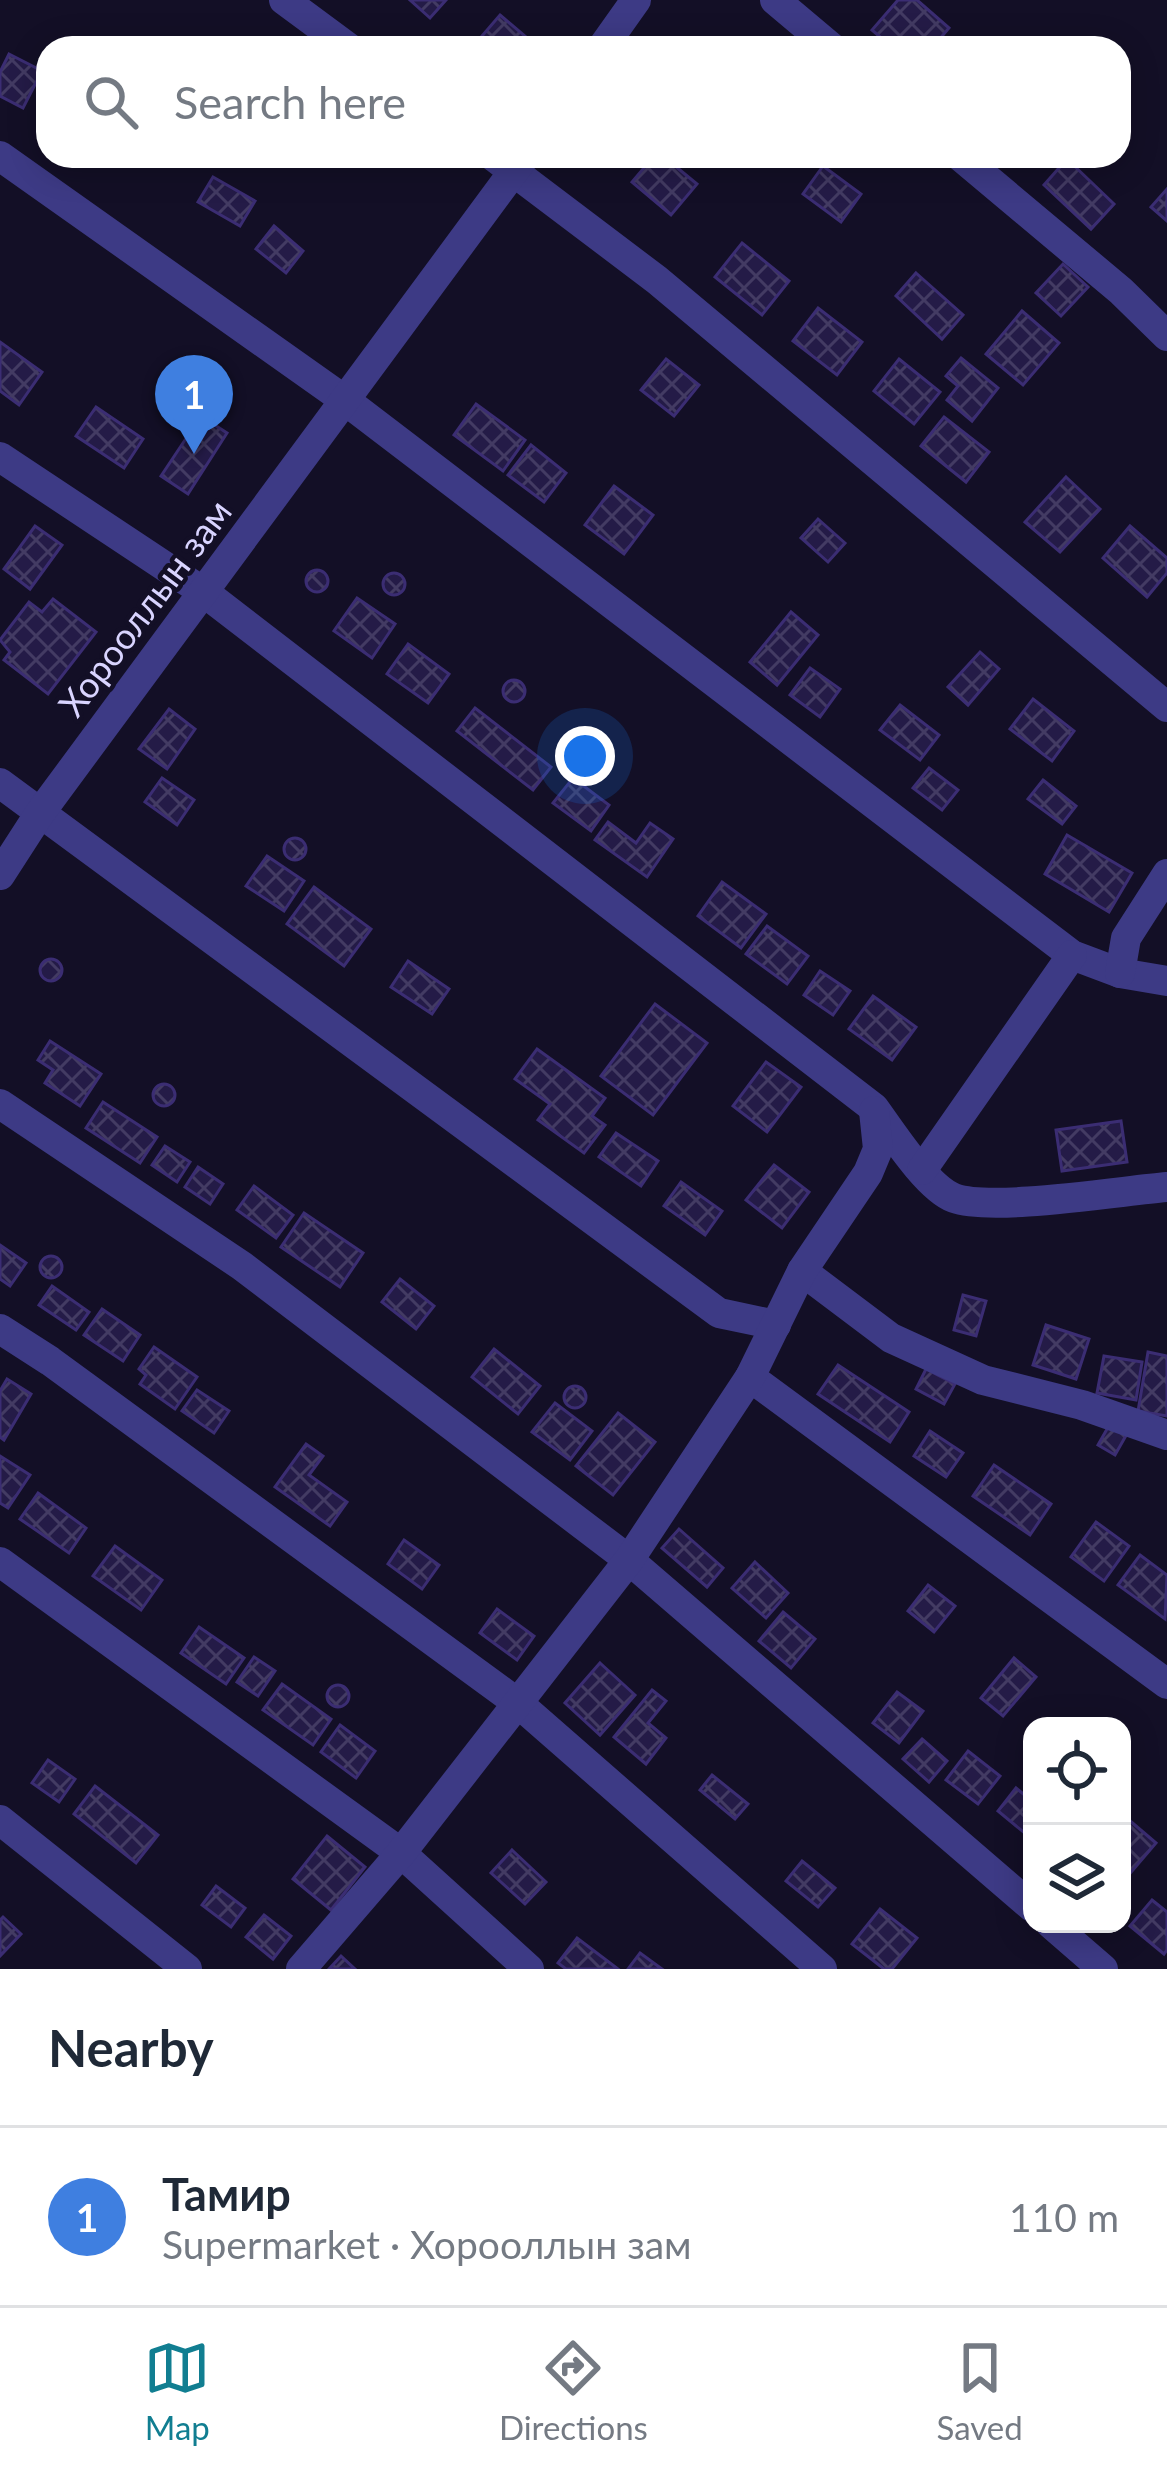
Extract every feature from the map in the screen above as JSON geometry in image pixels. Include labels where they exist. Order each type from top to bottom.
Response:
[{"type":"street","points":[[284,0],[333,36]]},
{"type":"street","points":[[610,36],[636,0]]},
{"type":"street","points":[[775,0],[818,36]]},
{"type":"street","points":[[0,156],[346,401],[1072,955],[1120,973],[1167,981]]},
{"type":"street","name":"Хорооллын зам","points":[[0,874],[40,813],[346,401],[506,168]]},
{"type":"street","points":[[520,168],[1167,707]]},
{"type":"street","points":[[974,168],[1167,335]]},
{"type":"street","points":[[0,457],[206,593],[874,1108],[922,1170],[952,1198],[1001,1202],[1167,1187]]},
{"type":"street","points":[[0,783],[719,1313],[776,1325]]},
{"type":"street","points":[[1120,973],[1126,938],[1167,874]]},
{"type":"street","points":[[922,1170],[1072,955]]},
{"type":"street","points":[[0,1104],[242,1266],[629,1559],[1023,1899]]},
{"type":"street","points":[[301,1969],[401,1853],[629,1559],[750,1377],[802,1271],[868,1173],[878,1149],[874,1108]]},
{"type":"street","points":[[802,1271],[891,1338],[983,1380],[1082,1405],[1167,1436]]},
{"type":"street","points":[[0,1329],[519,1704],[822,1969]]},
{"type":"street","points":[[750,1377],[1167,1684]]},
{"type":"street","points":[[0,1562],[401,1853],[529,1969]]},
{"type":"street","points":[[0,1820],[187,1969]]},
{"type":"street","points":[[1061,1933],[1103,1969]]},
{"type":"building","points":[[410,0],[446,0],[430,18]]},
{"type":"building","points":[[898,0],[917,0],[949,28],[942,36],[879,36],[872,30]]},
{"type":"building","points":[[500,15],[525,36],[482,36]]},
{"type":"building","points":[[9,54],[36,68],[36,83],[23,108],[0,96],[0,72]]},
{"type":"building","points":[[644,168],[678,168],[697,184],[671,215],[632,182]]},
{"type":"building","points":[[826,168],[861,194],[841,222],[803,194]]},
{"type":"building","points":[[1059,168],[1076,168],[1114,204],[1091,229],[1044,185]]},
{"type":"building","points":[[213,177],[255,201],[240,226],[198,202]]},
{"type":"building","points":[[1167,189],[1167,221],[1151,207]]},
{"type":"building","points":[[274,226],[303,251],[286,273],[256,249]]},
{"type":"building","points":[[742,243],[789,281],[762,315],[715,277]]},
{"type":"building","points":[[1063,264],[1088,287],[1061,316],[1036,293]]},
{"type":"building","points":[[916,273],[963,315],[942,339],[896,296]]},
{"type":"building","points":[[818,308],[862,342],[837,375],[793,341]]},
{"type":"building","points":[[1022,311],[1059,343],[1023,385],[986,354]]},
{"type":"building","points":[[0,342],[42,372],[19,405],[0,391]]},
{"type":"building","points":[[961,358],[998,388],[972,421],[947,400],[958,386],[946,376]]},
{"type":"building","points":[[666,359],[699,385],[674,416],[641,390]]},
{"type":"building","points":[[899,359],[940,392],[914,424],[874,391]]},
{"type":"building","points":[[476,404],[525,440],[503,471],[454,435]]},
{"type":"building","points":[[96,407],[143,439],[124,468],[76,436]]},
{"type":"building","points":[[201,416],[227,433],[188,494],[161,476]]},
{"type":"building","points":[[944,417],[989,452],[966,482],[921,446]]},
{"type":"building","points":[[531,445],[566,473],[544,502],[508,475]]},
{"type":"building","points":[[1066,477],[1100,509],[1060,552],[1025,522]]},
{"type":"building","points":[[614,486],[653,515],[624,554],[585,525]]},
{"type":"building","points":[[818,519],[845,543],[828,562],[801,538]]},
{"type":"building","points":[[35,526],[62,545],[30,589],[4,569]]},
{"type":"building","points":[[1130,526],[1167,558],[1167,573],[1147,597],[1103,558]]},
{"type":"building","points":[[317,570],[328,581],[317,592],[306,581]]},
{"type":"building","points":[[394,573],[405,584],[394,595],[383,584]]},
{"type":"building","points":[[357,598],[395,624],[372,658],[334,631]]},
{"type":"building","points":[[53,599],[96,632],[48,694],[4,660],[10,652],[0,640],[29,602],[42,612]]},
{"type":"building","points":[[791,612],[818,635],[777,685],[750,662]]},
{"type":"building","points":[[408,644],[449,674],[428,703],[387,674]]},
{"type":"building","points":[[980,652],[999,669],[968,705],[948,687]]},
{"type":"building","points":[[810,668],[840,689],[820,717],[790,695]]},
{"type":"building","points":[[514,680],[525,691],[514,702],[503,691]]},
{"type":"building","points":[[1033,699],[1074,731],[1052,761],[1010,729]]},
{"type":"building","points":[[900,705],[939,735],[920,760],[880,730]]},
{"type":"building","points":[[475,708],[551,767],[533,790],[457,731]]},
{"type":"building","points":[[169,709],[195,729],[167,769],[139,749]]},
{"type":"building","points":[[929,768],[958,790],[942,810],[913,788]]},
{"type":"building","points":[[162,778],[194,800],[177,825],[145,802]]},
{"type":"building","points":[[573,778],[609,805],[591,831],[553,803]]},
{"type":"building","points":[[1043,780],[1076,806],[1062,824],[1028,799]]},
{"type":"building","points":[[608,822],[636,843],[650,823],[673,839],[647,877],[595,840]]},
{"type":"building","points":[[1067,835],[1132,873],[1109,912],[1045,874]]},
{"type":"building","points":[[295,838],[306,849],[295,860],[284,849]]},
{"type":"building","points":[[267,856],[304,881],[284,911],[246,886]]},
{"type":"building","points":[[722,882],[766,914],[741,948],[698,916]]},
{"type":"building","points":[[314,887],[371,929],[344,966],[287,924]]},
{"type":"building","points":[[767,926],[808,956],[787,984],[746,954]]},
{"type":"building","points":[[51,959],[62,970],[51,981],[40,970]]},
{"type":"building","points":[[408,961],[449,989],[432,1014],[391,987]]},
{"type":"building","points":[[820,971],[850,991],[833,1015],[804,995]]},
{"type":"building","points":[[873,996],[916,1027],[892,1060],[849,1029]]},
{"type":"building","points":[[655,1004],[707,1043],[653,1115],[601,1076]]},
{"type":"building","points":[[50,1041],[101,1074],[80,1106],[45,1083],[53,1070],[38,1060]]},
{"type":"building","points":[[537,1049],[605,1098],[592,1116],[605,1125],[584,1153],[538,1120],[550,1104],[515,1079]]},
{"type":"building","points":[[766,1062],[801,1087],[767,1132],[733,1106]]},
{"type":"building","points":[[164,1084],[175,1095],[164,1106],[153,1095]]},
{"type":"building","points":[[103,1102],[157,1137],[140,1163],[86,1128]]},
{"type":"building","points":[[1121,1121],[1127,1162],[1062,1171],[1056,1130]]},
{"type":"building","points":[[616,1133],[658,1161],[641,1186],[599,1157]]},
{"type":"building","points":[[165,1146],[190,1162],[177,1182],[152,1165]]},
{"type":"building","points":[[774,1165],[809,1192],[782,1228],[746,1200]]},
{"type":"building","points":[[198,1167],[223,1184],[210,1204],[185,1187]]},
{"type":"building","points":[[681,1182],[722,1211],[705,1235],[664,1206]]},
{"type":"building","points":[[254,1186],[293,1215],[276,1238],[237,1210]]},
{"type":"building","points":[[304,1213],[363,1253],[340,1287],[281,1247]]},
{"type":"building","points":[[0,1245],[26,1263],[10,1286],[0,1279]]},
{"type":"building","points":[[51,1256],[62,1267],[51,1278],[40,1267]]},
{"type":"building","points":[[400,1279],[434,1306],[416,1329],[382,1302]]},
{"type":"building","points":[[52,1286],[89,1312],[76,1330],[39,1305]]},
{"type":"building","points":[[963,1295],[986,1301],[976,1336],[954,1330]]},
{"type":"building","points":[[102,1309],[140,1335],[123,1361],[84,1335]]},
{"type":"building","points":[[1046,1325],[1089,1339],[1076,1379],[1033,1365]]},
{"type":"building","points":[[154,1347],[197,1377],[175,1409],[140,1384],[146,1375],[139,1369]]},
{"type":"building","points":[[494,1349],[540,1386],[518,1414],[472,1377]]},
{"type":"building","points":[[1148,1352],[1167,1356],[1167,1416],[1138,1411]]},
{"type":"building","points":[[1104,1356],[1142,1362],[1136,1400],[1097,1393]]},
{"type":"building","points":[[838,1365],[909,1412],[890,1442],[818,1394]]},
{"type":"building","points":[[926,1369],[955,1384],[944,1404],[916,1389]]},
{"type":"building","points":[[7,1379],[31,1394],[4,1440],[0,1437],[0,1391]]},
{"type":"building","points":[[575,1386],[586,1397],[575,1408],[564,1397]]},
{"type":"building","points":[[197,1390],[229,1411],[214,1433],[182,1411]]},
{"type":"building","points":[[555,1403],[592,1431],[570,1460],[532,1432]]},
{"type":"building","points":[[618,1413],[655,1442],[613,1495],[576,1466]]},
{"type":"building","points":[[1111,1422],[1128,1432],[1115,1455],[1098,1445]]},
{"type":"building","points":[[930,1431],[963,1453],[946,1477],[914,1456]]},
{"type":"building","points":[[306,1444],[323,1456],[309,1475],[347,1502],[330,1526],[275,1487]]},
{"type":"building","points":[[0,1456],[30,1475],[8,1508],[0,1503]]},
{"type":"building","points":[[994,1465],[1051,1504],[1030,1535],[973,1496]]},
{"type":"building","points":[[38,1493],[86,1528],[69,1553],[20,1519]]},
{"type":"building","points":[[1096,1522],[1129,1546],[1104,1581],[1071,1557]]},
{"type":"building","points":[[679,1529],[723,1568],[707,1587],[662,1548]]},
{"type":"building","points":[[404,1540],[439,1565],[422,1589],[388,1564]]},
{"type":"building","points":[[115,1546],[162,1580],[141,1610],[93,1576]]},
{"type":"building","points":[[1140,1555],[1167,1575],[1165,1619],[1118,1585]]},
{"type":"building","points":[[755,1562],[788,1593],[766,1618],[732,1588]]},
{"type":"building","points":[[928,1585],[955,1606],[934,1632],[908,1611]]},
{"type":"building","points":[[497,1609],[534,1636],[517,1660],[480,1633]]},
{"type":"building","points":[[783,1612],[815,1639],[791,1668],[759,1641]]},
{"type":"building","points":[[199,1627],[244,1658],[226,1684],[181,1653]]},
{"type":"building","points":[[254,1657],[275,1671],[258,1696],[237,1682]]},
{"type":"building","points":[[1014,1658],[1036,1677],[1003,1716],[981,1698]]},
{"type":"building","points":[[600,1663],[635,1695],[600,1735],[565,1703]]},
{"type":"building","points":[[282,1684],[331,1719],[313,1745],[263,1710]]},
{"type":"building","points":[[338,1685],[349,1696],[338,1707],[327,1696]]},
{"type":"building","points":[[652,1690],[666,1701],[648,1723],[666,1738],[646,1764],[614,1737]]},
{"type":"building","points":[[897,1692],[923,1711],[899,1743],[873,1723]]},
{"type":"building","points":[[340,1725],[375,1751],[356,1778],[321,1752]]},
{"type":"building","points":[[922,1739],[947,1761],[929,1782],[903,1759]]},
{"type":"building","points":[[968,1751],[1000,1776],[978,1804],[946,1780]]},
{"type":"building","points":[[48,1760],[75,1779],[59,1802],[32,1783]]},
{"type":"building","points":[[712,1775],[748,1804],[735,1819],[700,1790]]},
{"type":"building","points":[[95,1786],[158,1835],[136,1863],[74,1814]]},
{"type":"building","points":[[1016,1788],[1023,1794],[1023,1832],[998,1811]]},
{"type":"building","points":[[1131,1822],[1156,1843],[1131,1872]]},
{"type":"building","points":[[327,1836],[365,1867],[331,1910],[293,1879]]},
{"type":"building","points":[[512,1850],[546,1882],[525,1904],[491,1873]]},
{"type":"building","points":[[802,1861],[835,1888],[818,1907],[786,1881]]},
{"type":"building","points":[[216,1886],[245,1908],[231,1927],[202,1905]]},
{"type":"building","points":[[1152,1900],[1167,1912],[1164,1954],[1131,1927]]},
{"type":"building","points":[[880,1909],[917,1938],[892,1969],[884,1969],[852,1944]]},
{"type":"building","points":[[264,1915],[291,1936],[273,1959],[246,1937]]},
{"type":"building","points":[[3,1917],[21,1934],[0,1956],[0,1920]]},
{"type":"building","points":[[577,1938],[618,1969],[566,1969],[558,1963]]},
{"type":"building","points":[[640,1953],[662,1969],[628,1969]]},
{"type":"building","points":[[341,1956],[355,1969],[329,1969]]},
{"type":"place","name":"Тамир","points":[[194,454]]}]
